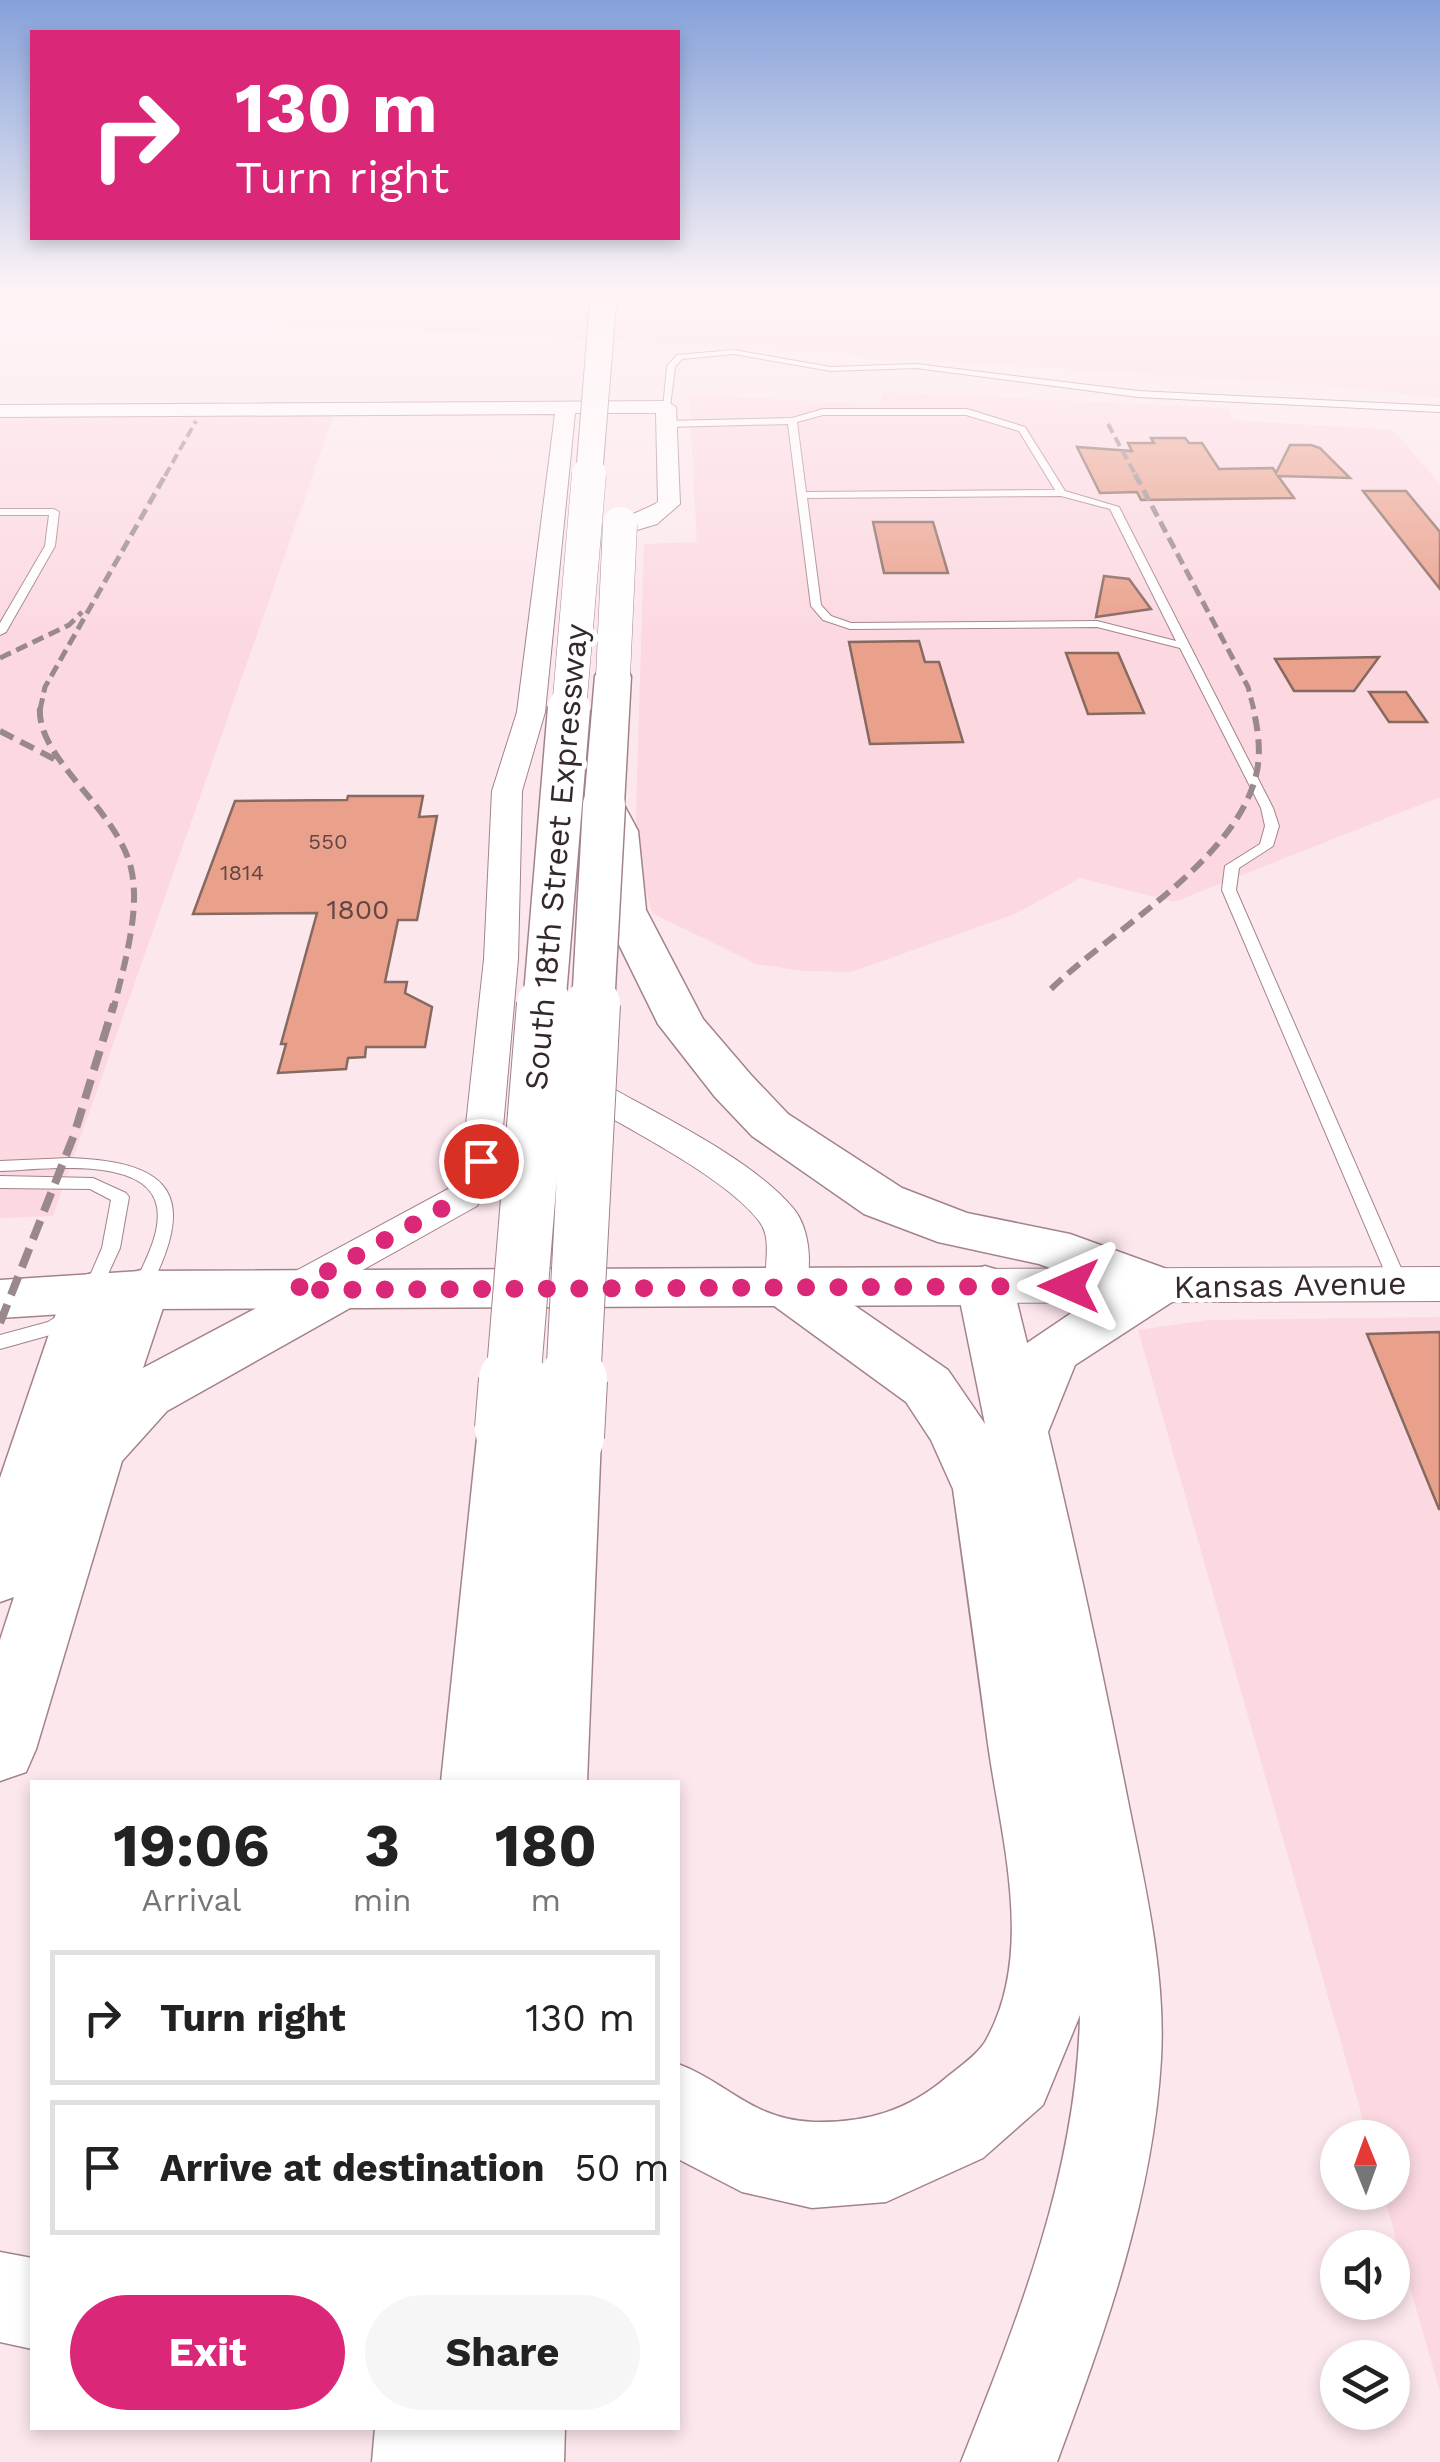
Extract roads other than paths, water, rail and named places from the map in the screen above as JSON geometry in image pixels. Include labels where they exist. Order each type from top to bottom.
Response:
[{"type":"highway","name":"South 18th Street Expressway","points":[[557,1766],[540,1433],[598,406]]},
{"type":"highway","points":[[624,444],[626,406]]},
{"type":"highway","name":"South 18th Street Expressway","points":[[478,1780],[540,1433],[604,804],[621,502]]},
{"type":"highway","points":[[604,804],[618,831],[624,910],[682,1024],[732,1086],[770,1125],[883,1201],[957,1230],[1050,1248],[1155,1286]]},
{"type":"highway","points":[[680,2108],[688,2118],[742,2149],[812,2165],[886,2159],[954,2128],[1013,2075],[1040,2013],[1052,1928],[985,1489],[958,1432],[927,1386],[786,1286]]},
{"type":"highway","points":[[985,1286],[1070,1680],[1119,1962],[1118,2088],[1104,2176],[1073,2295],[1009,2462]]},
{"type":"highway","points":[[1017,1433],[1051,1352],[1155,1286]]},
{"type":"highway","points":[[94,1451],[146,1396],[316,1289]]},
{"type":"highway","points":[[0,1749],[94,1451],[111,1376],[116,1292]]},
{"type":"highway","points":[[0,1575],[116,1292]]},
{"type":"highway","points":[[0,2297],[30,2304]]},
{"type":"highway","points":[[420,2462],[423,2430]]},
{"type":"highway","points":[[516,2462],[518,2430]]},
{"type":"main road","name":"Kansas Avenue","points":[[0,1298],[316,1289],[1420,1284]]},
{"type":"street","points":[[316,1289],[463,1197],[481,1161],[501,959],[507,792],[531,712],[566,407]]},
{"type":"street","points":[[0,411],[566,407],[666,415],[669,504],[649,519],[616,529],[576,1083],[721,1168],[779,1217],[788,1249],[786,1286]]},
{"type":"lane","points":[[667,406],[666,415],[792,421],[823,412],[967,412],[1022,430],[1061,492]]},
{"type":"lane","points":[[1395,406],[1440,408]]},
{"type":"lane","points":[[792,421],[816,606],[827,618],[850,626],[1097,624],[1184,646]]},
{"type":"lane","points":[[802,495],[1061,492],[1114,507],[1267,808],[1272,826],[1266,846],[1232,866],[1229,890],[1420,1284]]},
{"type":"lane","points":[[0,512],[54,512],[50,546],[0,632]]},
{"type":"lane","points":[[0,1166],[102,1165],[131,1170],[151,1179],[162,1190],[167,1211],[116,1292],[54,1327],[0,1342]]},
{"type":"lane","points":[[0,1182],[93,1184],[120,1197],[111,1248],[116,1292]]},
{"type":"railway","points":[[165,476],[196,421]]},
{"type":"railway","points":[[1108,424],[1136,476]]},
{"type":"railway","points":[[40,709],[45,687],[166,474]]},
{"type":"railway","points":[[1135,474],[1248,687],[1254,710]]},
{"type":"railway","points":[[0,658],[69,625],[82,612]]},
{"type":"railway","points":[[1051,989],[1194,869],[1240,813],[1257,774],[1259,745],[1253,708]]},
{"type":"railway","points":[[40,709],[42,727],[51,746],[110,825],[131,868],[133,919],[114,1007]]},
{"type":"railway","points":[[0,731],[58,761]]},
{"type":"railway","points":[[0,1323],[74,1135],[114,1004]]}]
